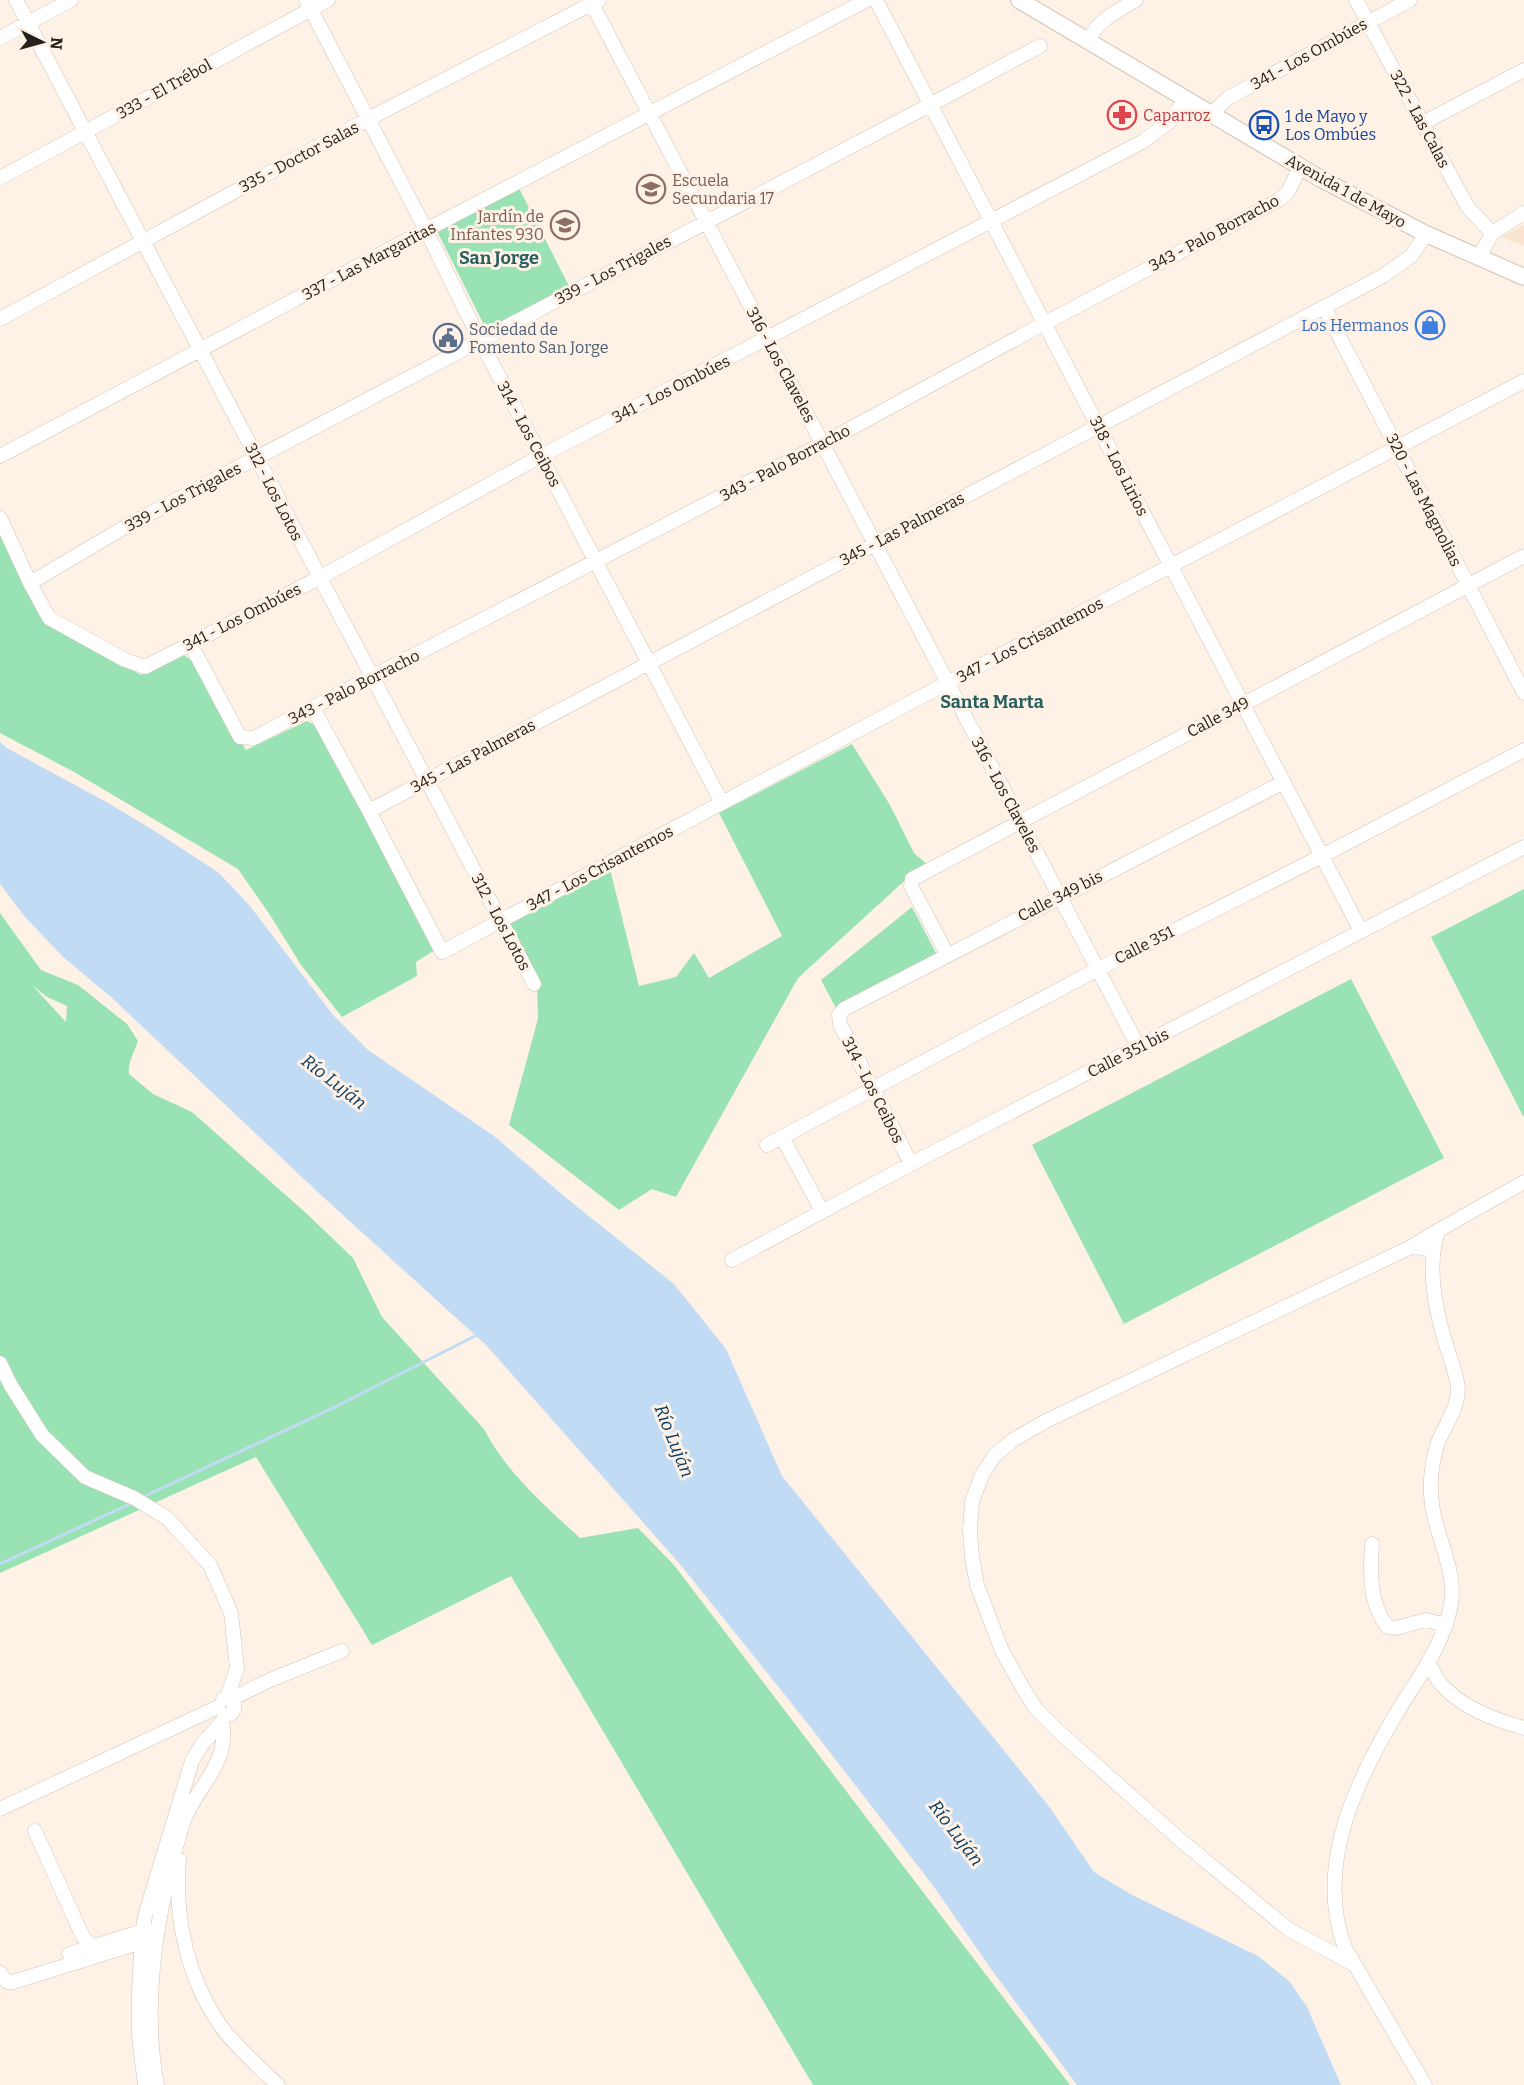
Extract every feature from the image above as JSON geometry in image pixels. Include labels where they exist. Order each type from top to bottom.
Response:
[{"type":"main road","name":"Avenida 1 de Mayo","points":[[1019,0],[1300,167],[1426,234],[1524,277]]},
{"type":"street","name":"312 - Los Lotos","points":[[16,0],[534,984]]},
{"type":"street","points":[[0,38],[71,0]]},
{"type":"street","name":"333 - El Trébol","points":[[0,178],[309,4],[328,0]]},
{"type":"street","name":"337 - Las Margaritas","points":[[0,456],[867,0]]},
{"type":"street","name":"318 - Los Lirios","points":[[876,0],[1361,931]]},
{"type":"street","points":[[1088,41],[1092,32],[1109,15],[1137,0]]},
{"type":"street","name":"322 - Las Calas","points":[[1356,0],[1467,206],[1492,233]]},
{"type":"street","name":"341 - Los Ombúes","points":[[1211,114],[1228,98],[1410,0]]},
{"type":"street","name":"316 - Los Claveles","points":[[594,1],[767,339],[1139,1048]]},
{"type":"street","name":"335 - Doctor Salas","points":[[0,319],[368,119],[594,1]]},
{"type":"street","name":"314 - Los Ceibos","points":[[309,4],[480,340],[722,803]]},
{"type":"street","name":"339 - Los Trigales","points":[[30,584],[130,525],[1040,46]]},
{"type":"street","points":[[1423,123],[1524,70]]},
{"type":"street","name":"341 - Los Ombúes","points":[[30,584],[49,618],[125,660],[145,667],[319,578],[541,456],[1150,137],[1168,123],[1186,99]]},
{"type":"street","name":"343 - Palo Borracho","points":[[190,643],[240,737],[254,738],[372,679],[822,444],[1277,201],[1288,192],[1300,167]]},
{"type":"street","points":[[1479,258],[1492,233],[1524,213]]},
{"type":"street","name":"345 - Las Palmeras","points":[[369,811],[1383,276],[1412,256],[1426,234]]},
{"type":"street","name":"320 - Las Magnolias","points":[[1324,307],[1524,693]]},
{"type":"street","name":"347 - Los Crisantemos","points":[[369,811],[442,952],[947,683],[1524,381]]},
{"type":"street","points":[[0,518],[30,584]]},
{"type":"street","name":"Calle 349","points":[[947,954],[910,885],[912,879],[1524,556]]},
{"type":"street","points":[[313,708],[369,811]]},
{"type":"street","name":"Calle 351","points":[[767,1145],[1098,969],[1322,856],[1524,750]]},
{"type":"street","name":"Calle 349 bis","points":[[839,1015],[844,1009],[947,954],[1284,782]]},
{"type":"street","name":"Calle 351 bis","points":[[732,1260],[911,1164],[1524,848]]},
{"type":"street","name":"314 - Los Ceibos","points":[[839,1015],[840,1024],[911,1164]]},
{"type":"street","points":[[782,1137],[822,1211]]},
{"type":"street","points":[[1355,1965],[1288,1929],[1178,1838],[1036,1709],[1002,1651],[977,1585],[970,1530],[972,1502],[982,1475],[995,1455],[1013,1440],[1046,1421],[1411,1247],[1524,1182]]},
{"type":"street","points":[[1425,2085],[1345,1948],[1338,1929],[1334,1902],[1340,1842],[1351,1803],[1400,1708],[1428,1665],[1446,1625],[1453,1585],[1450,1568],[1434,1522],[1430,1492],[1438,1441],[1458,1392],[1457,1381],[1439,1324],[1435,1299],[1433,1252],[1439,1230]]},
{"type":"street","points":[[1411,1247],[1433,1252]]},
{"type":"street","points":[[0,1363],[10,1384],[42,1435],[85,1477],[138,1500],[167,1518],[210,1564],[231,1613],[237,1668],[225,1708],[223,1748],[219,1762],[179,1822],[178,1902],[181,1928],[195,1978],[207,2003],[223,2029],[240,2049],[278,2085]]},
{"type":"street","points":[[1372,1544],[1370,1568],[1374,1597],[1382,1620],[1388,1627],[1396,1628],[1426,1620],[1446,1625]]},
{"type":"street","points":[[0,1809],[225,1708],[270,1680],[342,1651]]},
{"type":"street","points":[[1428,1665],[1441,1684],[1456,1697],[1480,1712],[1524,1728]]},
{"type":"street","points":[[145,2085],[139,2036],[139,1991],[149,1937],[162,1900],[192,1761],[225,1708]]},
{"type":"street","points":[[34,1831],[83,1937],[94,1952]]},
{"type":"street","points":[[2,1977],[7,1982],[13,1982],[94,1952],[149,1937]]},
{"type":"street","points":[[149,1937],[151,2037],[157,2085]]},
{"type":"shaded area","points":[[1524,225],[1524,246],[1501,237]]},
{"type":"green space","name":"San Jorge","points":[[519,188],[569,286],[486,329],[437,231]]},
{"type":"green space","points":[[0,529],[64,632],[141,675],[182,654],[191,660],[246,750],[307,721],[317,726],[435,950],[416,962],[417,976],[342,1017],[301,965],[238,869],[74,772],[0,733]]},
{"type":"green space","points":[[852,744],[890,805],[914,853],[928,865],[912,874],[798,978],[676,1197],[652,1189],[619,1210],[509,1125],[538,1019],[537,982],[510,923],[610,869],[639,986],[676,977],[694,953],[709,978],[782,936],[719,813]]},
{"type":"green space","points":[[1524,889],[1524,1116],[1523,1116],[1431,937]]},
{"type":"green space","points":[[912,907],[937,955],[836,1008],[821,980]]},
{"type":"green space","points":[[0,913],[41,970],[78,985],[127,1024],[138,1041],[130,1061],[129,1074],[153,1094],[192,1112],[353,1258],[382,1317],[484,1429],[503,1460],[540,1501],[580,1538],[638,1528],[674,1565],[1070,2085],[813,2085],[511,1576],[372,1645],[256,1457],[0,1573]],"holes":[[[32,985],[47,997],[67,1006],[66,1022]]]},
{"type":"green space","points":[[1351,979],[1444,1158],[1124,1324],[1032,1145]]},
{"type":"water","name":"Río Luján","points":[[0,742],[110,804],[219,873],[250,906],[333,1015],[368,1050],[494,1136],[565,1197],[674,1284],[726,1349],[782,1476],[1048,1805],[1094,1872],[1132,1895],[1258,1956],[1289,1981],[1307,2007],[1341,2085],[1077,2085],[991,1969],[934,1887],[808,1724],[679,1563],[486,1345],[322,1196],[112,998],[62,956],[25,917],[0,884]]},
{"type":"waterway","points":[[143,1497],[335,1407],[477,1335]]},
{"type":"waterway","points":[[0,1564],[132,1503]]},
{"type":"place","name":"Caparroz","points":[[1122,115]]},
{"type":"place","name":"1 de Mayo y Los Ombúes","points":[[1264,125]]},
{"type":"place","name":"Escuela Secundaria 17","points":[[651,189]]},
{"type":"place","name":"Jardín de Infantes 930","points":[[565,225]]},
{"type":"place","name":"Los Hermanos","points":[[1430,325]]},
{"type":"place","name":"Sociedad de Fomento San Jorge","points":[[448,338]]},
{"type":"district","name":"San Jorge","points":[[499,258]]},
{"type":"district","name":"Santa Marta","points":[[992,702]]}]
